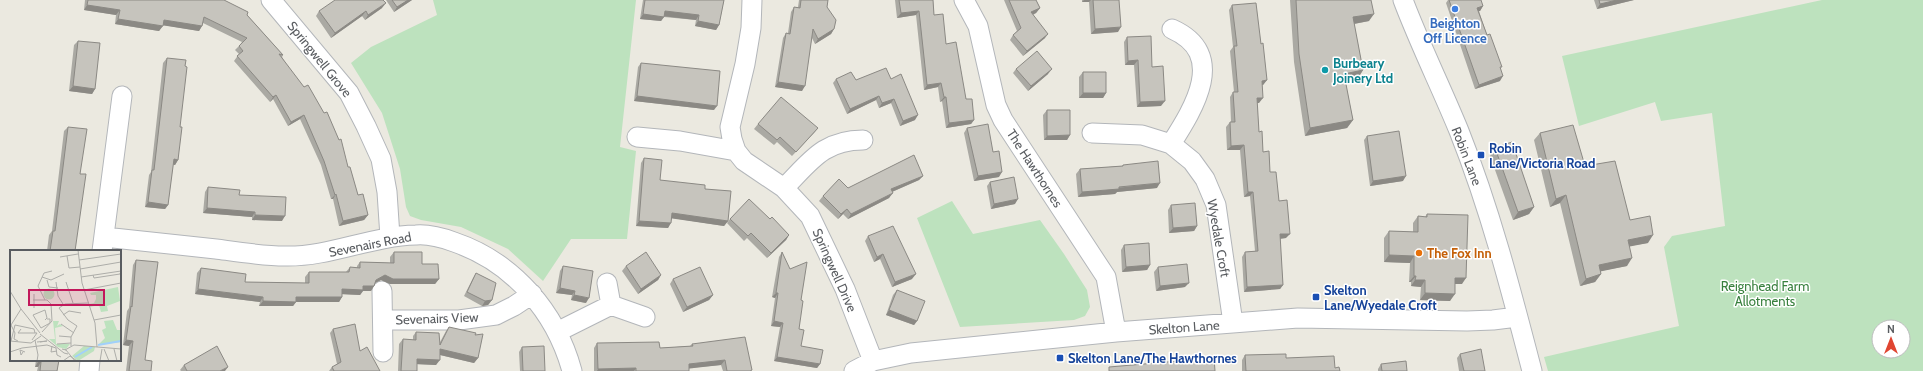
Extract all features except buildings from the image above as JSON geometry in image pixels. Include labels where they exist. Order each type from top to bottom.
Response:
[{"type":"street","name":"Springwell Grove","points":[[271,0],[349,93],[366,126],[381,159],[387,192],[390,237]]},
{"type":"street","points":[[637,137],[680,141],[736,151],[730,127],[745,64],[751,28],[752,0]]},
{"type":"street","name":"The Hawthornes","points":[[964,0],[978,26],[996,105],[1003,120],[1106,277],[1116,332]]},
{"type":"street","name":"Robin Lane","points":[[1403,0],[1459,131],[1482,194],[1498,245],[1532,371]]},
{"type":"street","points":[[1171,144],[1191,113],[1201,91],[1203,70],[1197,48],[1185,35],[1172,29]]},
{"type":"street","name":"Sevenairs Road","points":[[122,96],[103,244],[285,256],[334,251],[360,243],[390,237],[417,234],[444,239],[468,247],[510,272],[532,294],[558,332],[568,356],[572,371]]},
{"type":"street","name":"Wyedale Croft","points":[[1092,133],[1142,135],[1171,144],[1192,161],[1205,179],[1216,205],[1233,323]]},
{"type":"street","points":[[784,188],[825,148],[850,140],[863,140]]},
{"type":"street","name":"Springwell Drive","points":[[736,151],[744,161],[784,188],[810,216],[845,289],[873,361]]},
{"type":"street","points":[[607,283],[610,305]]},
{"type":"street","name":"Sevenairs View","points":[[382,291],[383,352]]},
{"type":"street","name":"Sevenairs View","points":[[383,320],[459,320],[496,315],[514,306],[532,294]]},
{"type":"street","points":[[558,332],[610,305],[645,317]]},
{"type":"street","name":"Skelton Lane","points":[[854,371],[873,361],[911,352],[1116,332],[1298,318],[1466,321],[1517,317]]},
{"type":"green space","points":[[433,0],[636,0],[620,147],[636,151],[627,239],[571,239],[543,281],[508,249],[461,227],[421,220],[410,216],[406,207],[400,169],[382,113],[351,63],[371,47],[437,15]]},
{"type":"green space","name":"Reignhead Farm Allotments","points":[[1822,0],[1923,0],[1923,371],[1548,371],[1544,357],[1679,326],[1664,247],[1672,236],[1725,226],[1712,113],[1661,121],[1655,102],[1579,126],[1562,56]]},
{"type":"green space","points":[[952,201],[973,234],[1040,220],[1087,290],[1090,307],[1085,316],[1074,320],[960,327],[917,218]]},
{"type":"place","name":"Beighton Off Licence","points":[[1455,9]]},
{"type":"place","name":"Burbeary Joinery Ltd","points":[[1325,70]]},
{"type":"place","name":"Robin Lane/Victoria Road","points":[[1481,155]]},
{"type":"place","name":"The Fox Inn","points":[[1419,253]]},
{"type":"place","name":"Skelton Lane/Wyedale Croft","points":[[1316,297]]},
{"type":"place","name":"Skelton Lane/The Hawthornes","points":[[1060,358]]}]
